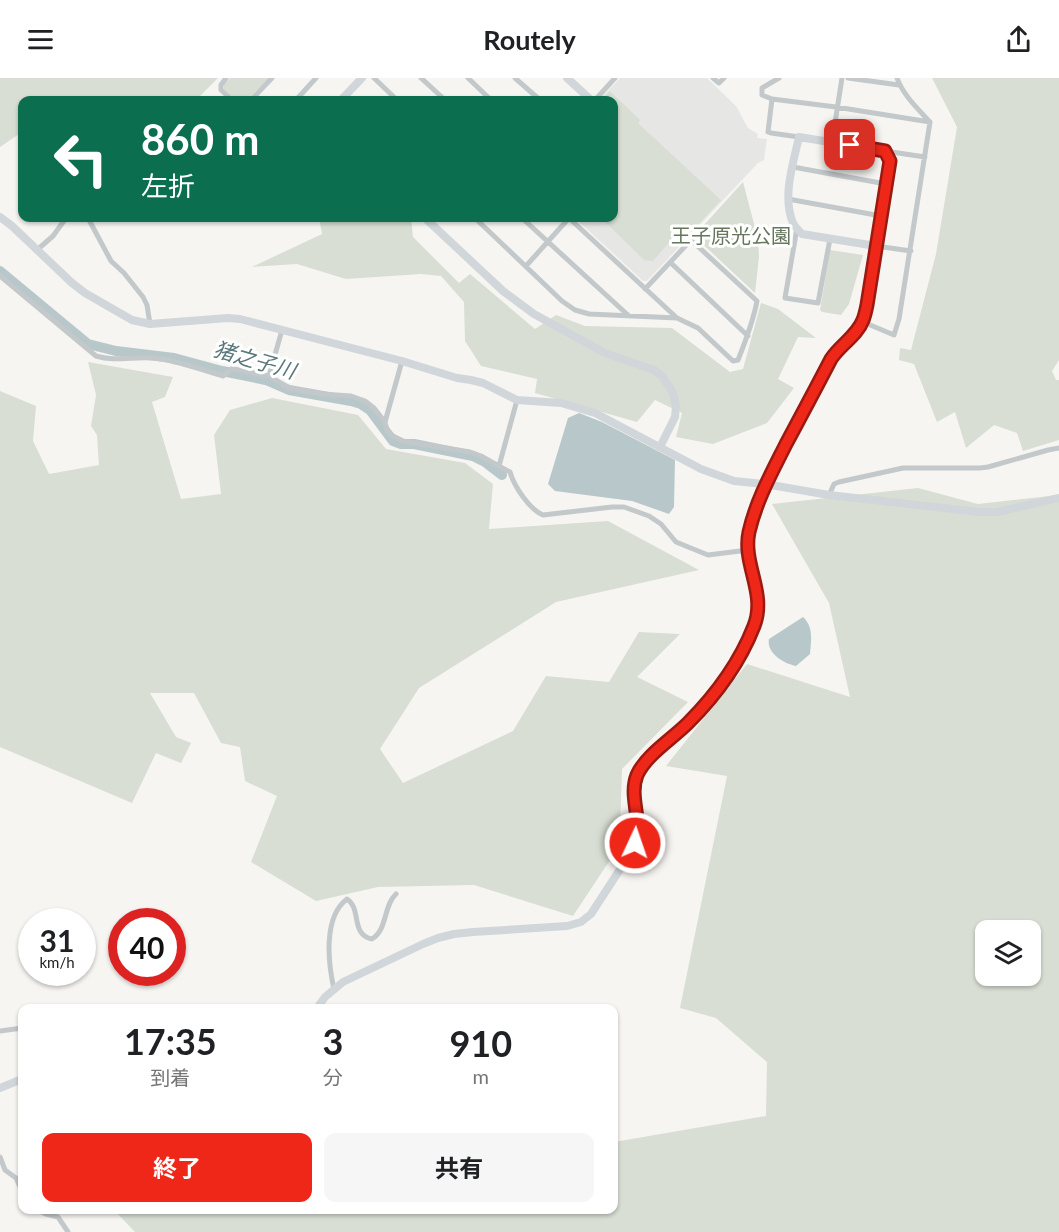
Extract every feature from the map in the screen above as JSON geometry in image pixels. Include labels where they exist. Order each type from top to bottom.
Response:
[{"type":"street","points":[[226,78],[221,85],[221,90],[228,96]]},
{"type":"street","points":[[255,96],[272,78]]},
{"type":"street","points":[[300,96],[316,78]]},
{"type":"street","points":[[345,96],[362,78]]},
{"type":"street","points":[[374,78],[392,96]]},
{"type":"street","points":[[421,78],[441,96]]},
{"type":"street","points":[[468,78],[487,96]]},
{"type":"street","points":[[515,78],[535,96]]},
{"type":"street","points":[[567,78],[588,96]]},
{"type":"street","points":[[597,96],[615,78]]},
{"type":"street","points":[[713,78],[719,84],[724,78]]},
{"type":"street","points":[[779,78],[762,88],[762,95],[772,99],[930,122]]},
{"type":"street","points":[[832,142],[842,78]]},
{"type":"street","points":[[848,78],[899,85]]},
{"type":"street","points":[[863,322],[894,335],[911,251],[930,122],[907,96],[897,78]]},
{"type":"street","points":[[772,99],[768,132],[925,157]]},
{"type":"street","points":[[799,137],[788,199],[793,223],[802,234],[911,251]]},
{"type":"street","points":[[320,1004],[334,989],[355,976],[438,938],[473,932],[567,926],[591,914],[635,843],[637,820],[634,792],[638,774],[651,757],[687,724],[716,692],[737,661],[754,625],[759,605],[748,550],[749,532],[765,484],[831,359],[863,322],[890,161],[885,151]]},
{"type":"street","points":[[793,167],[886,184]]},
{"type":"street","points":[[788,199],[881,216]]},
{"type":"street","points":[[0,217],[72,283],[132,320],[150,324],[240,319],[483,383],[517,400],[561,403],[579,407],[595,413],[718,477],[829,495],[979,512],[997,512],[1059,498]]},
{"type":"street","points":[[37,250],[54,236],[64,222]]},
{"type":"street","points":[[90,222],[111,261],[143,297],[147,305],[150,324]]},
{"type":"street","points":[[429,222],[503,291],[534,314],[605,353],[654,370],[662,376],[673,393],[676,406],[675,417],[660,447]]},
{"type":"street","points":[[479,222],[562,301],[575,310],[589,314],[676,318]]},
{"type":"street","points":[[526,222],[630,317]]},
{"type":"street","points":[[526,266],[566,222]]},
{"type":"street","points":[[573,222],[676,318],[698,328],[733,361],[738,360],[755,316],[757,301],[691,240],[645,289]]},
{"type":"street","points":[[797,228],[785,298],[818,303],[830,239]]},
{"type":"street","points":[[671,263],[748,336]]},
{"type":"street","points":[[0,276],[96,356],[105,359],[167,360],[223,376],[228,372],[269,376],[289,388],[351,396],[365,401],[374,408],[385,422],[387,430],[403,441],[470,452],[510,472],[512,480],[531,508],[543,515],[624,507],[649,516],[661,524],[676,542],[708,555],[748,550]]},
{"type":"street","points":[[269,376],[282,330]]},
{"type":"street","points":[[385,422],[402,361]]},
{"type":"street","points":[[499,466],[517,400]]},
{"type":"street","points":[[829,495],[834,484],[903,468],[980,468],[1059,448]]},
{"type":"street","points":[[334,989],[329,953],[330,932],[337,911],[347,899],[350,901],[354,906],[360,931],[367,938],[372,939],[380,932],[390,900],[396,894]]},
{"type":"street","points":[[0,1031],[18,1029]]},
{"type":"street","points":[[0,1088],[18,1081]]},
{"type":"street","points":[[0,1156],[5,1170],[18,1182]]},
{"type":"street","points":[[46,1214],[58,1217],[68,1232]]},
{"type":"shaded area","points":[[620,78],[707,78],[736,106],[748,128],[758,134],[757,138],[767,139],[764,160],[758,163],[647,281],[643,281],[579,222],[618,222],[618,96],[603,96]]},
{"type":"shaded area","points":[[579,413],[602,422],[675,460],[674,507],[669,514],[632,501],[555,491],[548,484],[568,418]]},
{"type":"shaded area","points":[[803,617],[810,630],[810,654],[796,666],[786,663],[773,653],[769,639]]},
{"type":"green space","points":[[0,78],[218,78],[200,96],[18,96],[18,135],[0,147]]},
{"type":"green space","points":[[230,78],[269,78],[251,96],[231,96],[224,90],[224,84]]},
{"type":"green space","points":[[932,78],[1059,78],[1059,360],[1052,371],[1056,380],[1059,380],[1059,440],[1023,451],[1017,433],[994,425],[966,448],[955,412],[937,422],[914,364],[899,360],[900,348],[911,350],[936,254],[957,127]]},
{"type":"green space","points":[[610,91],[615,96],[605,96]]},
{"type":"green space","points":[[618,99],[640,120],[638,123],[721,200],[687,237],[679,231],[653,261],[644,260],[605,222],[618,222]]},
{"type":"green space","name":"王子原光公園","points":[[743,182],[758,239],[759,257],[755,293],[694,236]]},
{"type":"green space","points":[[320,222],[411,222],[413,237],[459,283],[470,274],[535,329],[556,315],[585,326],[672,328],[730,372],[743,369],[761,303],[778,309],[816,338],[798,337],[778,379],[794,388],[767,423],[713,444],[676,437],[682,413],[655,400],[637,422],[535,393],[537,379],[481,366],[465,341],[464,302],[441,276],[421,274],[346,279],[297,264],[252,267],[322,234]]},
{"type":"green space","points":[[830,250],[863,255],[849,304],[841,315],[820,310]]},
{"type":"green space","points":[[88,362],[173,377],[165,397],[152,402],[181,499],[221,494],[214,435],[230,410],[272,398],[358,415],[386,449],[465,463],[493,484],[489,529],[608,521],[699,570],[556,602],[419,688],[380,749],[403,783],[513,731],[546,676],[609,682],[639,632],[680,634],[637,677],[688,702],[622,769],[620,830],[614,854],[573,916],[474,885],[378,887],[316,901],[251,862],[277,796],[245,781],[240,747],[221,743],[194,693],[150,693],[176,737],[191,743],[181,763],[156,753],[132,803],[0,747],[0,391],[36,406],[33,441],[49,474],[99,465],[97,435],[91,426],[96,395]]},
{"type":"green space","points":[[918,488],[978,504],[1059,495],[1059,1232],[135,1232],[118,1214],[618,1214],[618,1141],[766,1116],[767,1062],[716,1018],[680,1008],[727,776],[666,766],[747,664],[850,697],[829,603],[772,504]]},
{"type":"waterway","name":"猪之子川","points":[[0,271],[88,344],[116,351],[174,358],[266,380],[289,390],[361,404],[370,410],[393,441],[473,456],[502,475]]},
{"type":"route","points":[[635,843],[637,820],[634,792],[638,774],[643,765],[687,724],[716,692],[744,648],[754,625],[759,605],[748,550],[749,532],[765,484],[835,352],[849,340],[863,322],[890,161],[885,151],[850,145]]}]
